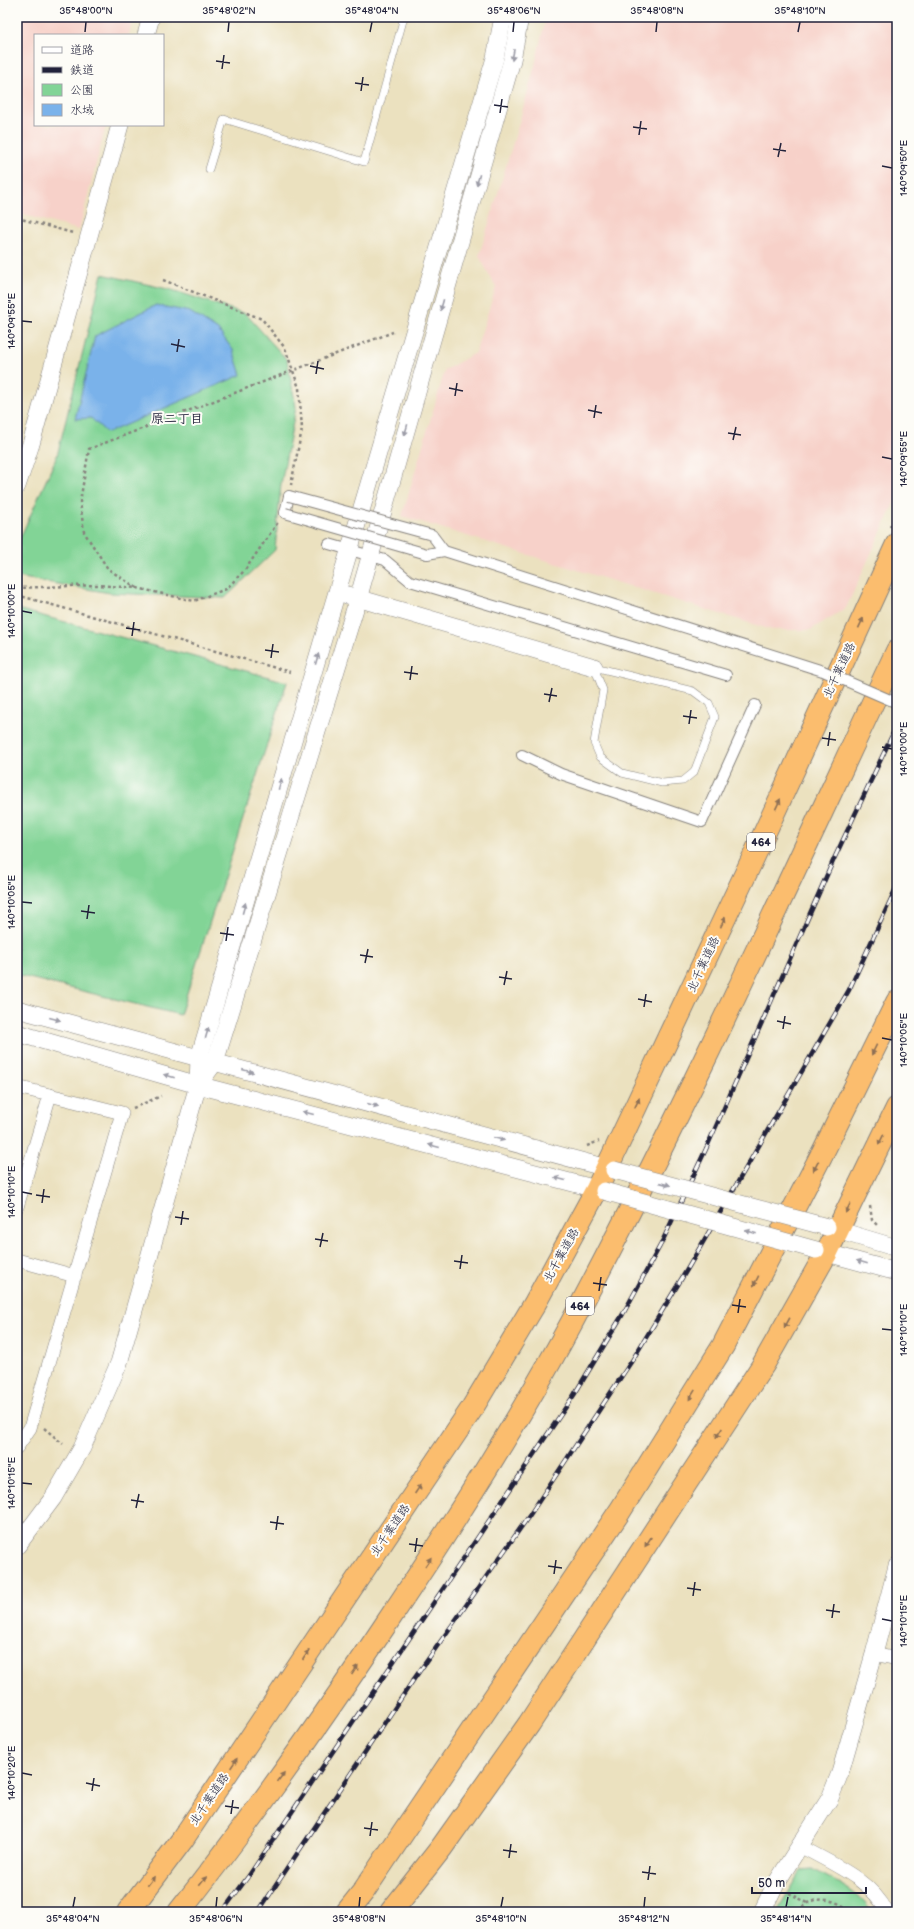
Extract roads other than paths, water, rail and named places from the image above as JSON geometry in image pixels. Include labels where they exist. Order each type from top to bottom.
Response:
[{"type":"highway","name":"北千葉道路","points":[[128,1912],[182,1840],[471,1410],[601,1190],[897,544]]},
{"type":"highway","name":"464","points":[[179,1912],[214,1869],[324,1718],[437,1548],[505,1437],[570,1325],[667,1137],[897,651]]},
{"type":"highway","points":[[347,1912],[363,1892],[620,1511],[723,1346],[824,1150],[897,1002]]},
{"type":"highway","points":[[391,1912],[442,1847],[533,1717],[763,1366],[832,1228],[897,1108]]},
{"type":"street","points":[[146,34],[151,17]]},
{"type":"street","points":[[207,1060],[349,550],[495,58],[503,17]]},
{"type":"street","points":[[17,1546],[52,1498],[82,1448],[119,1363],[198,1085],[358,599],[512,60],[520,17]]},
{"type":"street","points":[[17,486],[31,444],[120,126]]},
{"type":"street","points":[[444,551],[432,535],[289,496],[285,513],[427,554],[444,551],[823,671],[897,704]]},
{"type":"street","points":[[329,544],[385,560],[410,581],[726,675]]},
{"type":"street","points":[[337,592],[594,667]]},
{"type":"street","points":[[522,755],[561,774],[702,822],[755,705]]},
{"type":"street","points":[[17,1008],[832,1228],[897,1248]]},
{"type":"street","points":[[17,1033],[198,1085],[601,1190],[897,1272]]},
{"type":"street","points":[[17,1087],[122,1113],[30,1428],[17,1447]]},
{"type":"street","points":[[17,1207],[50,1095]]},
{"type":"street","points":[[17,1260],[75,1276]]},
{"type":"street","points":[[762,1912],[775,1885],[830,1798],[840,1773],[897,1566]]},
{"type":"street","points":[[874,1654],[897,1659]]},
{"type":"street","points":[[800,1846],[871,1889],[883,1903],[887,1912]]},
{"type":"lane","points":[[209,169],[224,119],[364,162],[404,17]]},
{"type":"lane","points":[[594,667],[693,691],[709,703],[715,717],[694,772],[683,781],[662,782],[622,773],[600,757],[594,743],[603,690],[594,667]]},
{"type":"water","points":[[156,305],[190,312],[218,330],[233,350],[241,375],[107,433],[91,418],[75,419],[95,336]]},
{"type":"railway","points":[[222,1912],[250,1874],[574,1395],[623,1314],[661,1244],[706,1149],[834,859],[897,725]]},
{"type":"railway","points":[[258,1912],[414,1679],[529,1516],[633,1359],[688,1268],[849,990],[897,886]]},
{"type":"district","name":"原二丁目","points":[[177,418]]}]
